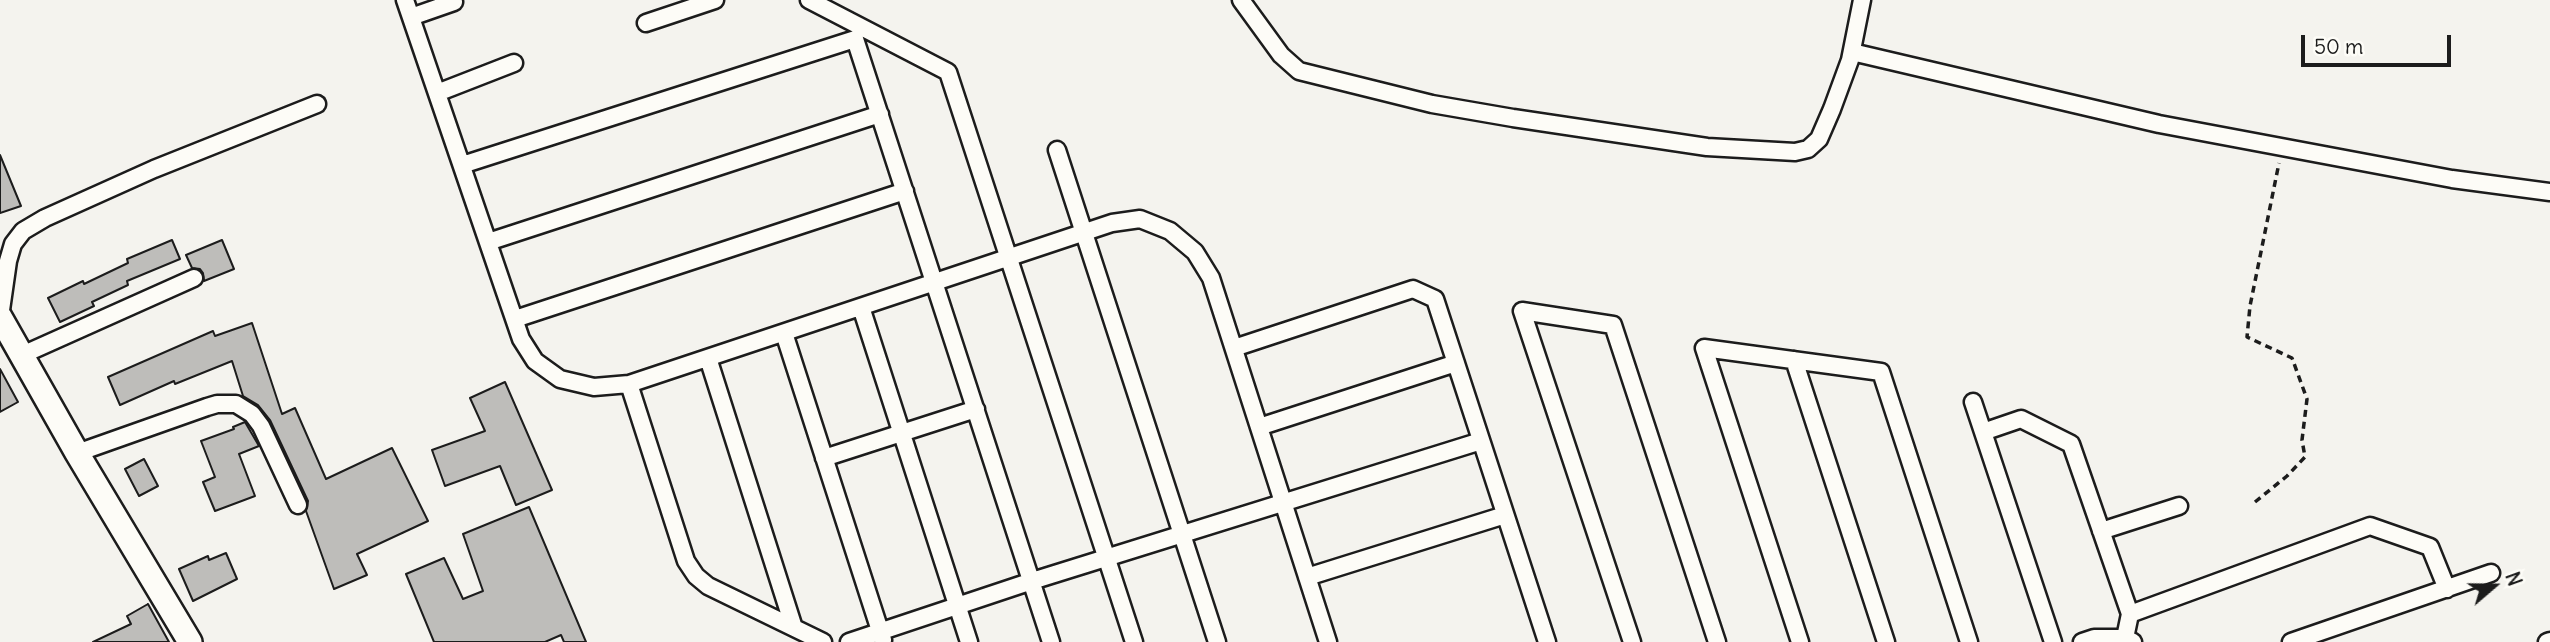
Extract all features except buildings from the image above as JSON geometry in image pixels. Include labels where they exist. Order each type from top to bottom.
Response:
[{"type":"street","points":[[405,0],[521,339],[535,361],[560,379],[594,387],[629,383],[1112,223],[1140,219],[1170,231],[1195,252],[1212,278],[1328,642]]},
{"type":"street","points":[[646,23],[715,0]]},
{"type":"street","points":[[809,0],[948,72],[1134,642]]},
{"type":"street","points":[[1241,0],[1281,55],[1299,71],[1432,104],[1513,118],[1707,147],[1795,152],[1808,149],[1819,139],[1852,52],[1862,0]]},
{"type":"street","points":[[411,17],[454,2]]},
{"type":"street","points":[[462,165],[855,39],[1051,642]]},
{"type":"street","points":[[1852,52],[2158,124],[2452,179],[2550,192]]},
{"type":"street","points":[[437,93],[514,63]]},
{"type":"street","points":[[190,642],[77,453],[0,317],[8,261],[13,244],[23,231],[45,218],[153,169],[317,104]]},
{"type":"street","points":[[488,242],[880,114]]},
{"type":"street","points":[[1056,150],[1217,642]]},
{"type":"street","points":[[514,319],[905,191]]},
{"type":"street","points":[[22,355],[194,278]]},
{"type":"street","points":[[936,282],[1032,581]]},
{"type":"street","points":[[1234,348],[1413,289],[1435,299],[1547,642]]},
{"type":"street","points":[[861,307],[969,642]]},
{"type":"street","points":[[1632,642],[1522,311],[1613,325],[1717,642]]},
{"type":"street","points":[[784,333],[882,637]]},
{"type":"street","points":[[1800,642],[1704,348],[1881,372],[1969,642]]},
{"type":"street","points":[[708,358],[794,628]]},
{"type":"street","points":[[1794,360],[1886,642]]},
{"type":"street","points":[[1259,427],[1456,363]]},
{"type":"street","points":[[629,383],[686,561],[691,569],[708,586],[823,642]]},
{"type":"street","points":[[1973,402],[2053,642]]},
{"type":"street","points":[[77,453],[217,404],[236,404],[252,414],[261,426],[298,505]]},
{"type":"street","points":[[824,458],[976,409]]},
{"type":"street","points":[[1983,432],[2021,419],[2071,444],[2130,614],[2129,640],[2094,638],[2082,642]]},
{"type":"street","points":[[849,642],[882,637],[1032,581],[1480,441]]},
{"type":"street","points":[[2101,531],[2179,506]]},
{"type":"street","points":[[1307,577],[1505,514]]},
{"type":"street","points":[[2130,614],[2370,526],[2430,547],[2447,589]]},
{"type":"street","points":[[2291,642],[2491,573]]},
{"type":"path","points":[[2255,502],[2287,477],[2305,457],[2302,440],[2307,400],[2292,358],[2247,337],[2250,306],[2281,147]]}]
